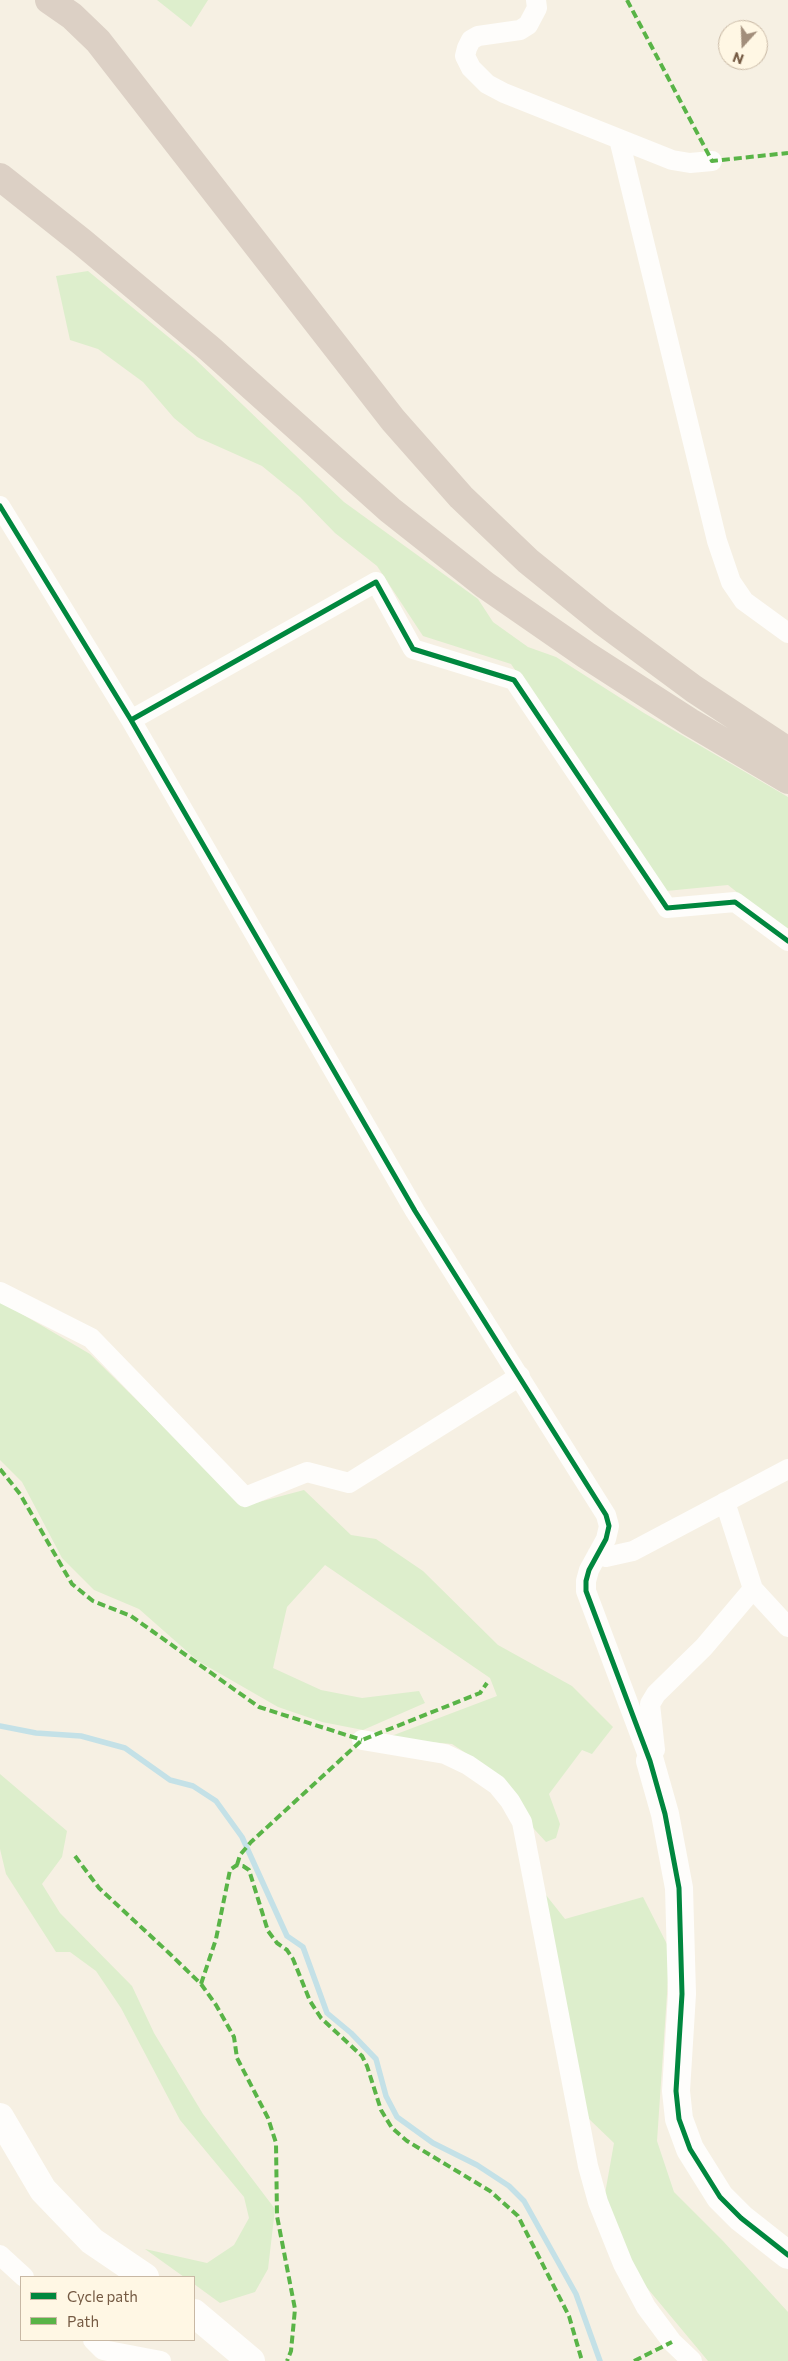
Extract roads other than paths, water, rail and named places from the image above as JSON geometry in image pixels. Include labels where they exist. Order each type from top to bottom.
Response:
[{"type":"highway","points":[[48,0],[72,16],[110,55],[393,420],[461,497],[528,561],[602,621],[694,689],[788,751]]},
{"type":"highway","points":[[0,177],[82,242],[210,349],[390,510],[485,585],[586,655],[690,722],[788,780]]},
{"type":"street","points":[[536,0],[537,8],[534,17],[528,25],[520,30],[478,36],[471,40],[466,56],[471,68],[487,84],[504,93],[672,160],[690,163],[712,161]]},
{"type":"street","points":[[618,139],[722,558],[737,593],[788,633]]},
{"type":"street","points":[[0,506],[131,720],[415,1211],[606,1515],[609,1526],[606,1539],[587,1576],[586,1592],[650,1761],[665,1814],[679,1888],[682,1994],[676,2092],[679,2119],[690,2149],[720,2197],[741,2218],[788,2255]]},
{"type":"street","points":[[131,720],[376,582],[413,649],[514,680],[667,908],[735,902],[788,940]]},
{"type":"street","points":[[0,1292],[91,1338],[245,1496],[307,1472],[349,1483],[520,1376]]},
{"type":"street","points":[[597,1555],[606,1557],[633,1551],[788,1469]]},
{"type":"street","points":[[725,1502],[752,1589],[788,1627]]},
{"type":"street","points":[[650,1761],[656,1746],[650,1718],[650,1704],[656,1694],[704,1646],[752,1589]]},
{"type":"street","points":[[362,1740],[445,1754],[468,1765],[498,1785],[522,1822],[588,2166],[598,2202],[623,2264],[646,2307],[672,2342],[692,2361]]},
{"type":"street","points":[[0,2117],[43,2190],[92,2240],[144,2276]]},
{"type":"street","points":[[0,2255],[23,2276]]},
{"type":"street","points":[[195,2314],[251,2361]]},
{"type":"street","points":[[94,2341],[103,2350],[161,2361]]},
{"type":"waterway","points":[[0,1726],[36,1733],[81,1736],[125,1748],[170,1780],[193,1786],[216,1801],[242,1837],[287,1936],[303,1947],[327,2013],[351,2033],[376,2059],[386,2096],[397,2117],[433,2143],[477,2165],[509,2186],[524,2201],[576,2294],[600,2361]]}]
